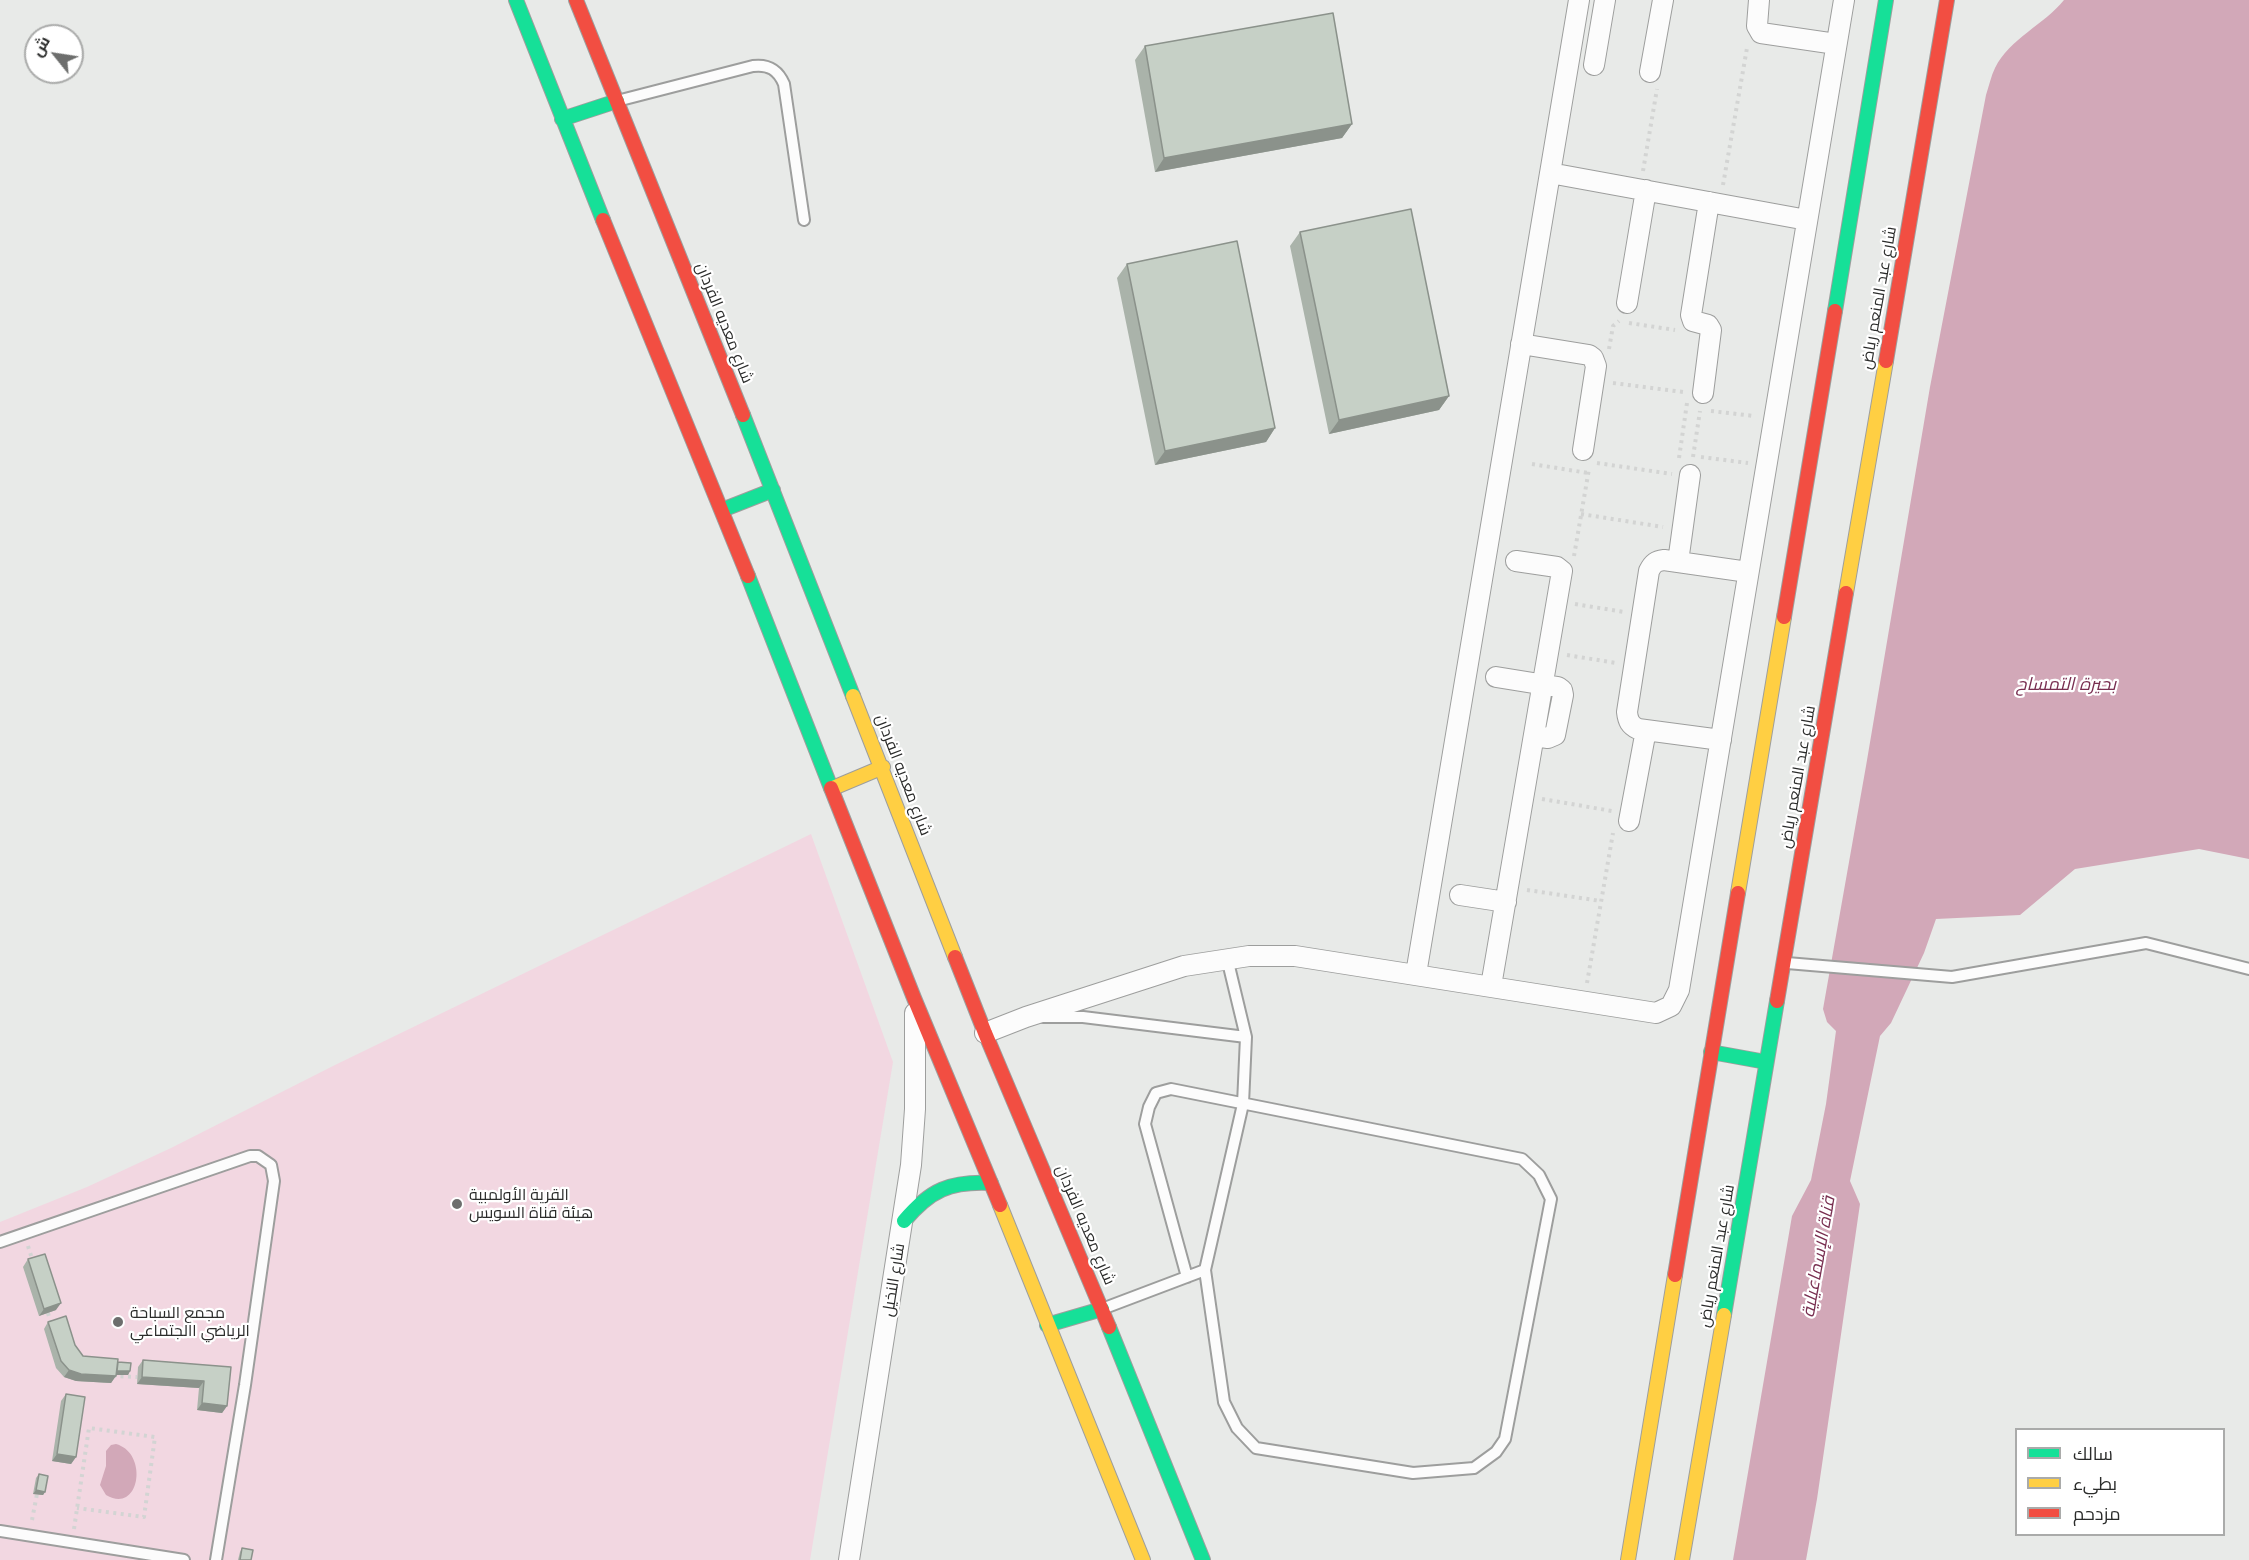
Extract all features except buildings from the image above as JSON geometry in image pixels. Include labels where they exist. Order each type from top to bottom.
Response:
[{"type":"main road","points":[[516,0],[833,788],[914,998],[1143,1560]]},
{"type":"main road","name":"شارع معديه الفردان","points":[[576,0],[883,767],[985,1033],[1102,1309],[1203,1560]]},
{"type":"main road","points":[[1628,1560],[1886,0]]},
{"type":"main road","name":"شارع عبد المنعم رياض","points":[[1682,1560],[1947,0]]},
{"type":"main road","points":[[562,119],[617,101]]},
{"type":"main road","points":[[722,510],[773,490]]},
{"type":"main road","points":[[833,788],[883,767]]},
{"type":"main road","points":[[1711,1052],[1766,1062]]},
{"type":"main road","points":[[904,1221],[916,1204],[933,1192],[951,1184],[971,1181],[991,1183]]},
{"type":"main road","points":[[1047,1325],[1102,1309]]},
{"type":"street","points":[[1416,974],[1579,0]]},
{"type":"street","points":[[1594,65],[1605,0]]},
{"type":"street","points":[[1654,77],[1663,0]]},
{"type":"street","points":[[1760,0],[1759,30],[1765,34],[1836,44]]},
{"type":"street","points":[[985,1033],[1026,1017],[1174,969],[1227,958],[1295,956],[1656,1013],[1671,1006],[1676,999],[1844,0]]},
{"type":"street","points":[[1550,173],[1807,220]]},
{"type":"street","points":[[1627,303],[1643,190]]},
{"type":"street","points":[[1695,399],[1711,330],[1708,325],[1692,321],[1690,315],[1714,203]]},
{"type":"street","points":[[1521,344],[1593,358],[1596,366],[1586,456]]},
{"type":"street","points":[[1678,562],[1685,468]]},
{"type":"street","points":[[1720,740],[1646,730],[1632,726],[1628,720],[1649,571],[1652,565],[1664,560],[1748,572]]},
{"type":"street","points":[[1491,986],[1562,571],[1559,567],[1516,561]]},
{"type":"street","points":[[1496,677],[1543,685]]},
{"type":"street","points":[[1620,819],[1646,730]]},
{"type":"street","points":[[1460,894],[1507,895]]},
{"type":"street","name":"شارع النخيل","points":[[849,1560],[911,1165],[915,1109],[914,998]]},
{"type":"lane","points":[[617,101],[753,66],[763,65],[773,68],[780,75],[784,84],[804,220]]},
{"type":"lane","points":[[1784,963],[1952,977],[2146,943],[2249,969]]},
{"type":"lane","points":[[1187,1277],[1145,1124],[1149,1107],[1156,1094],[1171,1089],[1243,1104],[1522,1159],[1539,1175],[1551,1199],[1504,1439],[1496,1452],[1474,1468],[1413,1473],[1256,1448],[1237,1428],[1224,1402],[1205,1270],[1243,1104],[1246,1036],[1227,958]]},
{"type":"lane","points":[[1026,1017],[1083,1017],[1246,1036]]},
{"type":"lane","points":[[0,1242],[250,1156],[265,1160],[271,1165],[274,1173],[273,1192],[245,1385],[216,1560]]},
{"type":"lane","points":[[1102,1309],[1205,1270]]},
{"type":"lane","points":[[0,1531],[184,1560]]},
{"type":"path","points":[[1714,203],[1748,44],[1759,30]]},
{"type":"path","points":[[1643,190],[1654,77]]},
{"type":"path","points":[[1604,381],[1695,399],[1774,419]]},
{"type":"path","points":[[1685,468],[1680,455],[1687,408],[1695,399]]},
{"type":"path","points":[[1687,408],[1695,399]]},
{"type":"path","points":[[1685,468],[1695,399]]},
{"type":"path","points":[[1680,455],[1685,468]]},
{"type":"path","points":[[1586,456],[1685,468],[1766,466]]},
{"type":"path","points":[[1532,464],[1588,473]]},
{"type":"path","points":[[1581,514],[1669,528]]},
{"type":"path","points":[[1557,601],[1642,614]]},
{"type":"path","points":[[1548,652],[1634,665]]},
{"type":"path","points":[[1524,796],[1620,819],[1601,901],[1584,1001]]},
{"type":"path","points":[[1507,895],[1601,901]]},
{"type":"path","points":[[48,1313],[52,1326]]},
{"type":"path","points":[[112,1376],[137,1377]]},
{"type":"path","points":[[75,1523],[77,1508],[89,1428],[155,1437],[144,1517],[77,1508]]},
{"type":"path","points":[[29,1536],[38,1494]]},
{"type":"shaded area","name":"القرية الأولمبية هيئة قناة السويس","points":[[811,834],[893,1062],[810,1560],[0,1560],[0,1222],[87,1187],[171,1148],[335,1065]]},
{"type":"water","name":"بحيرة التمساح","points":[[2064,0],[2249,0],[2249,859],[2199,849],[2075,869],[2020,915],[1936,919],[1924,953],[1891,1023],[1880,1036],[1850,1181],[1860,1204],[1806,1560],[1733,1560],[1792,1216],[1811,1180],[1826,1104],[1836,1031],[1827,1022],[1823,1009],[1930,387],[1986,95],[2001,57]]},
{"type":"water","points":[[116,1444],[126,1450],[133,1459],[136,1469],[133,1490],[127,1497],[118,1499],[106,1495],[100,1485],[106,1466],[106,1451],[111,1445]]},
{"type":"traffic: fast","points":[[516,0],[603,220]]},
{"type":"traffic: fast","points":[[1835,311],[1886,0]]},
{"type":"traffic: fast","points":[[562,119],[617,101]]},
{"type":"traffic: fast","points":[[743,415],[853,696]]},
{"type":"traffic: fast","points":[[722,510],[773,490]]},
{"type":"traffic: fast","points":[[748,576],[831,788]]},
{"type":"traffic: fast","points":[[1724,1315],[1777,1001]]},
{"type":"traffic: fast","points":[[1711,1052],[1766,1062]]},
{"type":"traffic: fast","points":[[904,1221],[923,1202],[942,1190],[964,1184],[991,1183]]},
{"type":"traffic: fast","points":[[1047,1325],[1102,1309]]},
{"type":"traffic: fast","points":[[1109,1327],[1203,1560]]},
{"type":"traffic: slow","points":[[1846,593],[1886,361]]},
{"type":"traffic: slow","points":[[1738,893],[1784,617]]},
{"type":"traffic: slow","points":[[853,696],[955,957]]},
{"type":"traffic: slow","points":[[833,788],[883,767]]},
{"type":"traffic: slow","points":[[1000,1205],[1143,1560]]},
{"type":"traffic: slow","points":[[1628,1560],[1675,1275]]},
{"type":"traffic: slow","points":[[1682,1560],[1724,1315]]},
{"type":"traffic: jam","points":[[576,0],[743,415]]},
{"type":"traffic: jam","points":[[1886,361],[1947,0]]},
{"type":"traffic: jam","points":[[603,220],[748,576]]},
{"type":"traffic: jam","points":[[1784,617],[1835,311]]},
{"type":"traffic: jam","points":[[1777,1001],[1846,593]]},
{"type":"traffic: jam","points":[[831,788],[914,998],[1000,1205]]},
{"type":"traffic: jam","points":[[1675,1275],[1738,893]]},
{"type":"traffic: jam","points":[[955,957],[1109,1327]]},
{"type":"place","name":"القرية الأولمبية هيئة قناة السويس","points":[[457,1204]]},
{"type":"place","name":"مجمع السباحة الرياضي االجتماعي","points":[[118,1322]]},
{"type":"water label","name":"قناة الإسماعيلية","points":[[1819,1257]]}]
